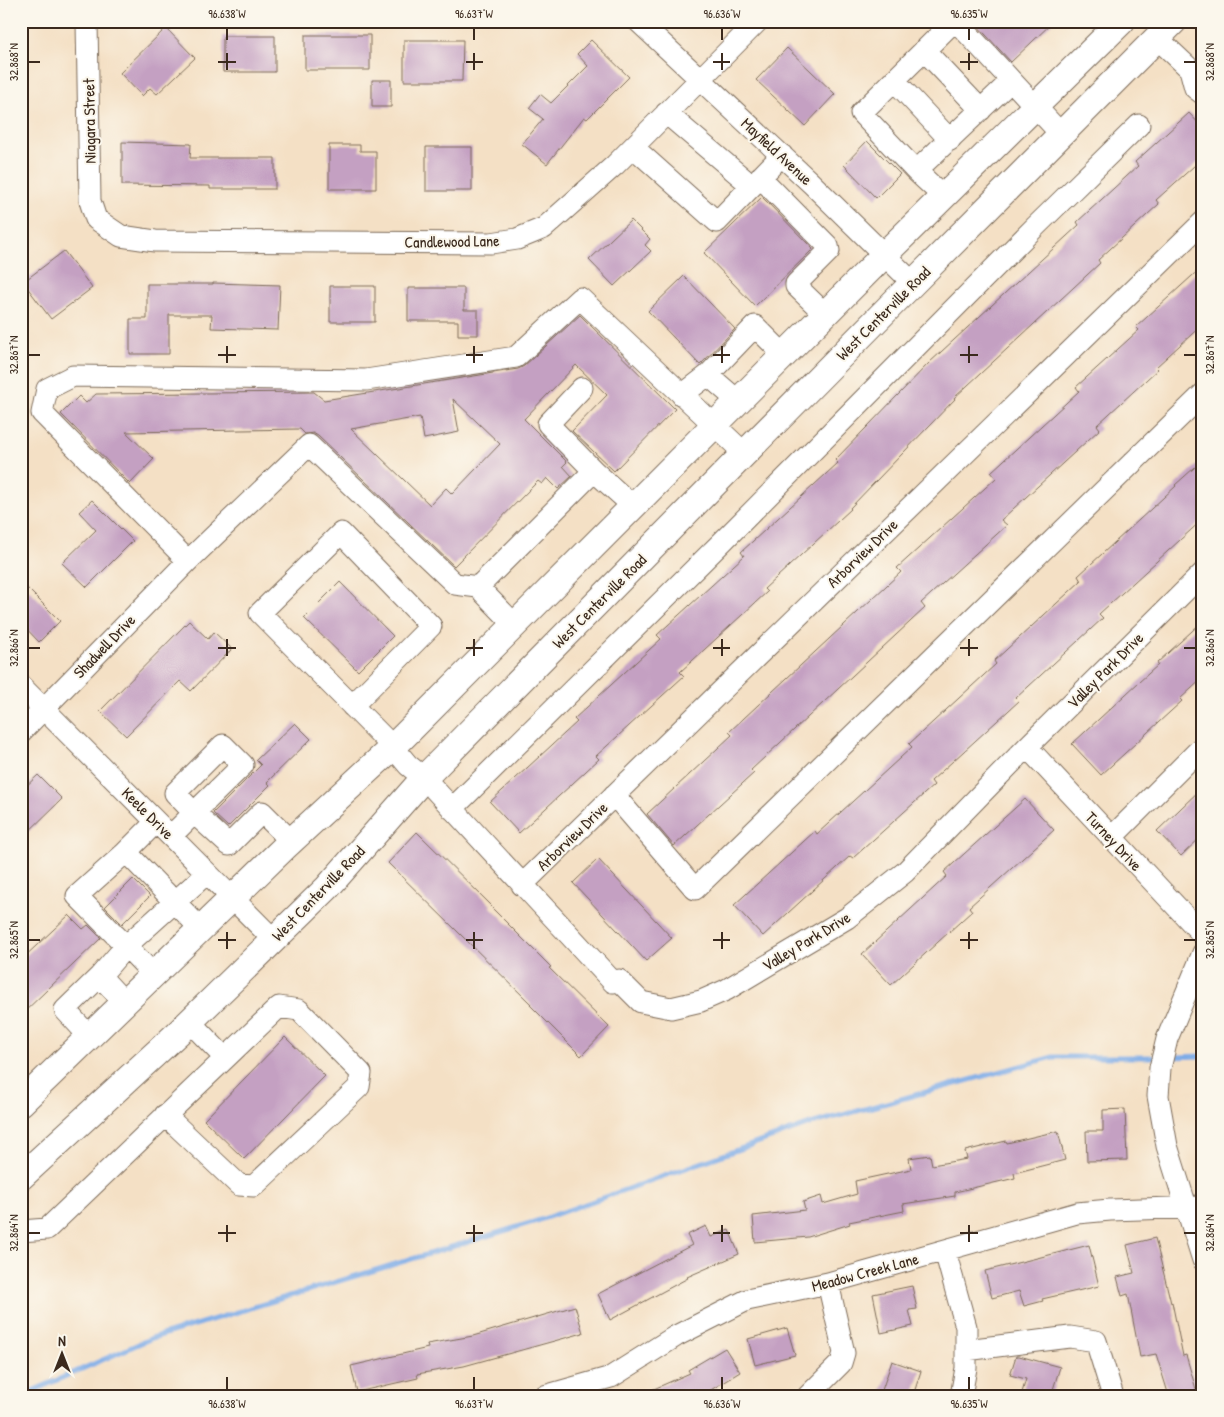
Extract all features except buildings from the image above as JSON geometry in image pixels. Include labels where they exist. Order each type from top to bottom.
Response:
[{"type":"main road","points":[[21,1103],[291,841],[393,747],[943,196],[1122,21]]},
{"type":"main road","name":"West Centerville Road","points":[[21,1177],[190,1022],[327,888],[424,778],[913,282],[1165,30]]},
{"type":"street","name":"Niagara Street","points":[[87,21],[90,201],[96,219]]},
{"type":"street","name":"Mayfield Avenue","points":[[638,21],[782,155],[913,282]]},
{"type":"street","name":"Candlewood Lane","points":[[96,219],[121,236],[155,241],[491,243],[517,240],[544,228],[615,165],[758,21]]},
{"type":"street","points":[[943,196],[916,171],[861,113],[955,21],[1061,134]]},
{"type":"street","points":[[1165,30],[1199,80]]},
{"type":"street","points":[[924,50],[981,110]]},
{"type":"street","points":[[894,80],[950,140]]},
{"type":"street","points":[[916,171],[1011,81]]},
{"type":"street","points":[[666,113],[756,182],[828,246],[829,251],[796,284],[825,314]]},
{"type":"street","points":[[452,809],[1139,125]]},
{"type":"street","points":[[633,147],[717,222],[782,155]]},
{"type":"street","name":"Arborview Drive","points":[[522,885],[1203,222]]},
{"type":"street","points":[[188,561],[42,413],[47,389],[73,376],[366,380],[516,357],[580,298],[744,453]]},
{"type":"street","points":[[682,395],[708,375],[755,326],[784,355]]},
{"type":"street","points":[[708,375],[738,401]]},
{"type":"street","points":[[582,388],[548,424],[594,471],[633,506]]},
{"type":"street","points":[[614,796],[695,889],[1203,394]]},
{"type":"street","name":"Shadwell Drive","points":[[21,732],[188,561],[309,444],[455,584],[478,588]]},
{"type":"street","points":[[515,625],[478,588],[594,471]]},
{"type":"street","name":"Valley Park Drive","points":[[352,706],[431,626],[341,533],[260,613],[352,706],[393,747],[408,765],[424,778],[613,982],[619,980],[640,1002],[671,1008],[701,1000],[726,990],[847,918],[905,872],[1027,747],[1203,573]]},
{"type":"street","name":"Keele Drive","points":[[21,686],[274,940]]},
{"type":"street","points":[[1111,838],[1203,746]]},
{"type":"street","name":"Turney Drive","points":[[1027,747],[1203,935]]},
{"type":"street","points":[[154,975],[77,896],[126,852],[194,813],[229,845],[262,812],[291,841]]},
{"type":"street","points":[[126,852],[201,929]]},
{"type":"street","points":[[90,1037],[65,1010],[100,976],[126,946],[207,873]]},
{"type":"street","points":[[1203,953],[1167,1039],[1160,1068],[1158,1096],[1167,1146],[1195,1207],[1203,1260]]},
{"type":"street","points":[[100,976],[125,1003]]},
{"type":"street","points":[[21,1231],[47,1229],[165,1115],[279,1007],[299,1010],[361,1073],[359,1087],[254,1186],[239,1185],[165,1115]]},
{"type":"street","points":[[190,1022],[225,1058]]},
{"type":"street","name":"Meadow Creek Lane","points":[[544,1396],[611,1377],[676,1336],[746,1300],[828,1283],[1077,1213],[1195,1207]]},
{"type":"street","points":[[945,1251],[966,1327],[966,1368],[961,1396]]},
{"type":"street","points":[[808,1396],[841,1363],[844,1353],[828,1283]]},
{"type":"street","points":[[966,1350],[1070,1337],[1096,1341],[1113,1396]]},
{"type":"waterway","points":[[1169,1057],[1203,1056]]},
{"type":"waterway","points":[[21,1396],[152,1338],[540,1220],[810,1124],[1053,1057],[1158,1057]]}]
